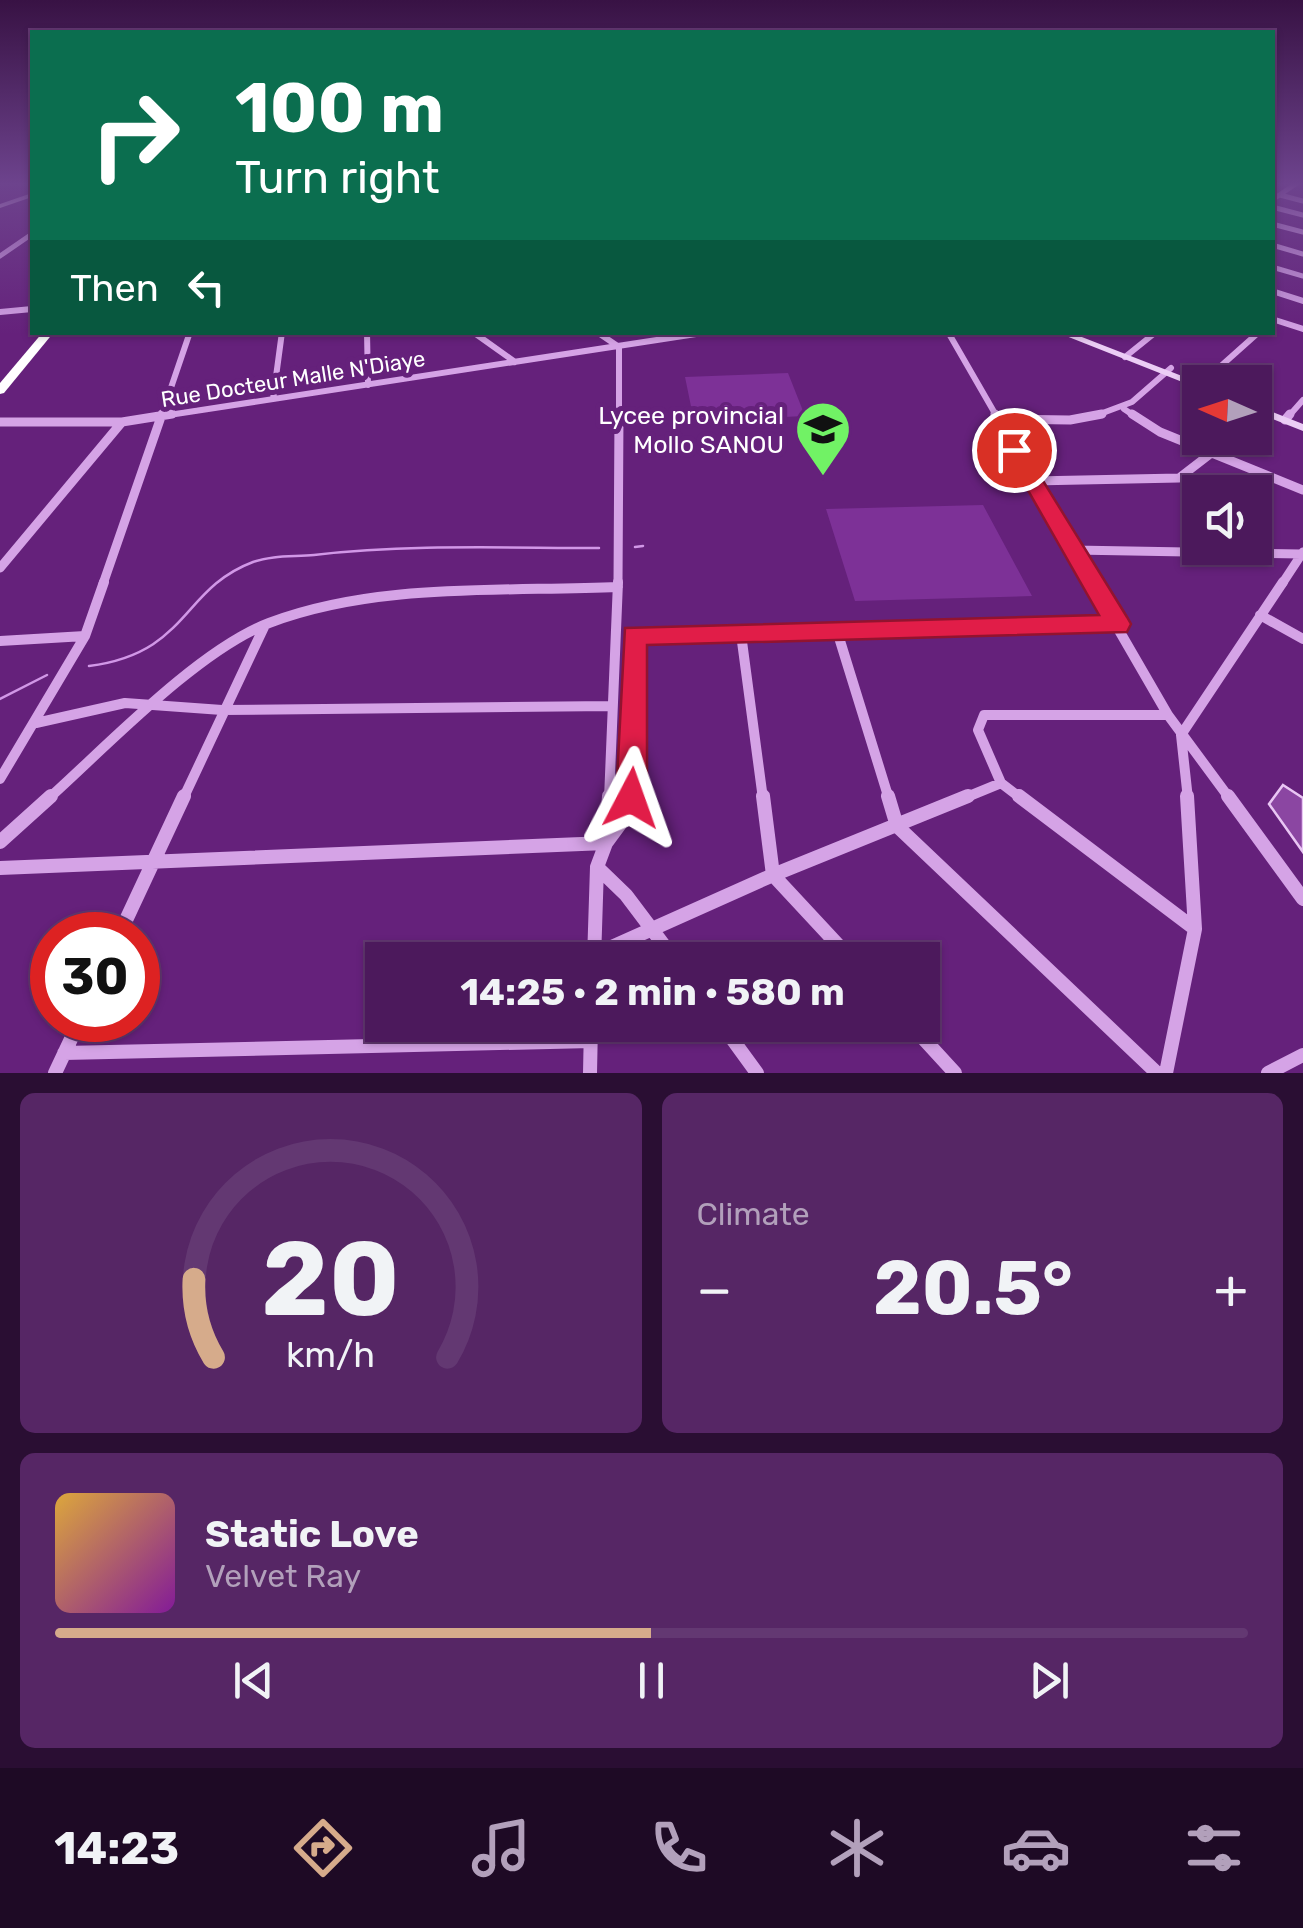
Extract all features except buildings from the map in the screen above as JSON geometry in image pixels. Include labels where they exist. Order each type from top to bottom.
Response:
[{"type":"highway","points":[[0,390],[47,335]]},
{"type":"main road","points":[[1069,335],[1128,354]]},
{"type":"main road","points":[[1087,335],[1182,375]]},
{"type":"main road","points":[[1272,410],[1303,428]]},
{"type":"main road","points":[[1272,413],[1303,420]]},
{"type":"street","points":[[0,256],[30,235]]},
{"type":"street","points":[[1275,246],[1303,254]]},
{"type":"street","points":[[1275,268],[1303,276]]},
{"type":"street","points":[[1275,292],[1303,301]]},
{"type":"street","points":[[0,312],[30,308]]},
{"type":"street","points":[[1275,320],[1303,329]]},
{"type":"street","points":[[0,779],[85,636],[189,335]]},
{"type":"street","points":[[273,399],[282,335]]},
{"type":"street","points":[[367,335],[368,385]]},
{"type":"street","points":[[477,335],[515,362]]},
{"type":"street","points":[[594,942],[596,868],[606,843],[618,635],[619,347],[601,335]]},
{"type":"street","name":"Rue Docteur Malle N'Diaye","points":[[0,422],[122,422],[162,417],[691,335]]},
{"type":"street","points":[[950,335],[1168,715],[1303,899]]},
{"type":"street","points":[[1128,354],[1152,335]]},
{"type":"street","points":[[1223,365],[1255,335]]},
{"type":"street","points":[[996,419],[1075,421],[1124,409],[1169,370]]},
{"type":"street","points":[[1288,418],[1303,400]]},
{"type":"street","points":[[1124,409],[1160,432],[1182,440]]},
{"type":"street","points":[[0,568],[122,422]]},
{"type":"street","points":[[1033,481],[1178,478],[1210,455]]},
{"type":"street","points":[[1221,455],[1303,490]]},
{"type":"street","points":[[1074,550],[1302,553]]},
{"type":"street","points":[[1166,1073],[1195,929],[1181,735],[1302,553]]},
{"type":"street","points":[[0,842],[186,674],[266,624],[354,599],[618,588]]},
{"type":"street","points":[[1260,615],[1303,638]]},
{"type":"street","points":[[130,912],[266,624]]},
{"type":"street","points":[[618,635],[1118,624]]},
{"type":"street","points":[[837,631],[898,826],[1157,1073]]},
{"type":"street","points":[[740,634],[773,875],[835,942]]},
{"type":"street","points":[[0,868],[606,843],[619,830],[631,798],[634,635]]},
{"type":"street","points":[[0,641],[85,636]]},
{"type":"street","points":[[36,723],[125,703],[222,710],[612,706]]},
{"type":"street","points":[[1168,715],[984,715],[978,730],[1001,783],[1195,929]]},
{"type":"street","points":[[628,942],[773,875],[1001,783]]},
{"type":"street","points":[[596,868],[626,894],[662,942]]},
{"type":"street","points":[[54,1073],[69,1042]]},
{"type":"street","points":[[64,1053],[365,1042]]},
{"type":"street","points":[[590,1073],[591,1042]]},
{"type":"street","points":[[734,1042],[757,1073]]},
{"type":"street","points":[[927,1042],[955,1073]]},
{"type":"street","points":[[1268,1073],[1303,1055]]},
{"type":"shaded area","points":[[788,373],[805,416],[694,421],[685,377]]},
{"type":"shaded area","points":[[983,505],[1032,596],[855,601],[826,509]]},
{"type":"waterway","points":[[635,547],[643,546]]},
{"type":"waterway","points":[[89,666],[122,659],[147,648],[211,588],[229,574],[260,560],[421,548],[599,548]]},
{"type":"waterway","points":[[0,699],[47,675]]},
{"type":"place","name":"Lycee provincial Mollo SANOU","points":[[823,478]]},
{"type":"route","points":[[631,798],[634,635],[1118,624],[1014,450]]}]
